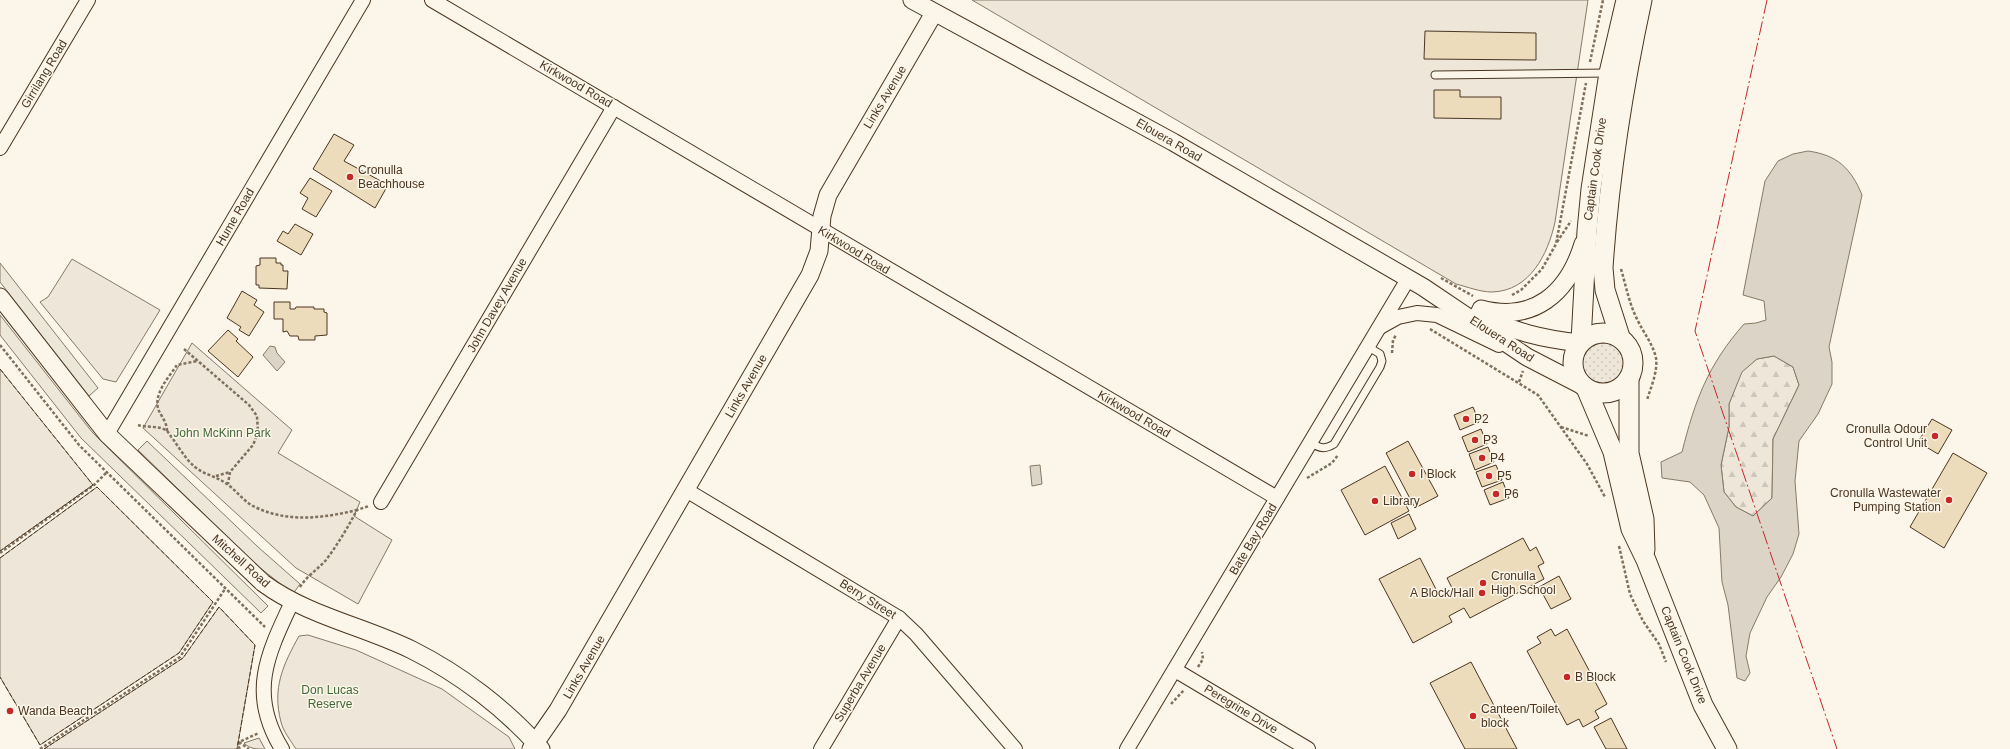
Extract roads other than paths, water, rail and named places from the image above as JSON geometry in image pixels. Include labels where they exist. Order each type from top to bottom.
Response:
[{"type":"main road","name":"Captain Cook Drive","points":[[1580,342],[1591,189],[1609,74],[1626,0]]},
{"type":"main road","name":"Captain Cook Drive","points":[[1620,337],[1605,290],[1603,268],[1605,235],[1627,70],[1642,0]]},
{"type":"main road","points":[[1600,332],[1620,337],[1627,345],[1632,354],[1633,364],[1628,378],[1617,390],[1606,393],[1595,392],[1584,387],[1575,376],[1572,363],[1575,350],[1580,342],[1588,336],[1600,332]]},
{"type":"main road","name":"Captain Cook Drive","points":[[1628,378],[1629,453],[1644,519],[1646,560]]},
{"type":"main road","name":"Captain Cook Drive","points":[[1584,387],[1608,438],[1631,529],[1646,560],[1703,705],[1727,749]]},
{"type":"street","name":"Girrilang Road","points":[[0,148],[88,0]]},
{"type":"street","name":"Hume Road","points":[[107,434],[363,0]]},
{"type":"street","name":"Kirkwood Road","points":[[432,0],[1277,498]]},
{"type":"street","name":"Elouera Road","points":[[912,0],[1166,138],[1423,287],[1527,357],[1584,387]]},
{"type":"street","name":"Links Avenue","points":[[536,747],[810,275],[818,251],[824,206],[828,195],[934,13]]},
{"type":"street","name":"John Davey Avenue","points":[[381,502],[614,107]]},
{"type":"street","points":[[1473,301],[1488,311],[1507,313],[1526,310],[1541,304],[1565,284],[1574,269],[1587,231]]},
{"type":"street","name":"Bate Bay Road","points":[[1127,749],[1408,279]]},
{"type":"street","name":"Elouera Road","points":[[1423,287],[1473,301],[1499,324],[1530,336],[1580,342]]},
{"type":"street","name":"Mitchell Road","points":[[0,297],[107,434],[251,572],[276,593],[292,602],[411,650],[446,669],[484,696],[536,747]]},
{"type":"street","name":"Bate Bay Road","points":[[1379,328],[1398,317],[1417,313],[1437,316],[1458,327],[1527,357]]},
{"type":"street","name":"Berry Street","points":[[686,490],[899,618],[916,634],[1015,749]]},
{"type":"street","points":[[282,749],[270,724],[265,704],[263,679],[267,659],[292,602]]},
{"type":"street","name":"Superba Avenue","points":[[821,749],[899,618]]},
{"type":"street","name":"Peregrine Drive","points":[[1175,670],[1308,749]]},
{"type":"lane","points":[[1435,74],[1609,74]]},
{"type":"lane","points":[[1311,443],[1321,449],[1327,449],[1334,444],[1380,367],[1382,361],[1380,354],[1368,346]]},
{"type":"place","name":"Cronulla Beachhouse","points":[[350,177]]},
{"type":"place","name":"P2","points":[[1466,419]]},
{"type":"place","name":"Cronulla Odour Control Unit","points":[[1935,436]]},
{"type":"place","name":"P3","points":[[1475,440]]},
{"type":"place","name":"P4","points":[[1482,458]]},
{"type":"place","name":"I Block","points":[[1412,474]]},
{"type":"place","name":"P5","points":[[1489,476]]},
{"type":"place","name":"P6","points":[[1496,494]]},
{"type":"place","name":"Cronulla Wastewater Pumping Station","points":[[1949,500]]},
{"type":"place","name":"Library","points":[[1375,501]]},
{"type":"place","name":"Cronulla High School","points":[[1483,583]]},
{"type":"place","name":"A Block/Hall","points":[[1482,593]]},
{"type":"place","name":"B Block","points":[[1567,677]]},
{"type":"place","name":"Wanda Beach","points":[[10,711]]},
{"type":"place","name":"Canteen/Toilet block","points":[[1473,716]]},
{"type":"park label","name":"John McKinn Park","points":[[222,433]]},
{"type":"park label","name":"Don Lucas Reserve","points":[[330,697]]}]
